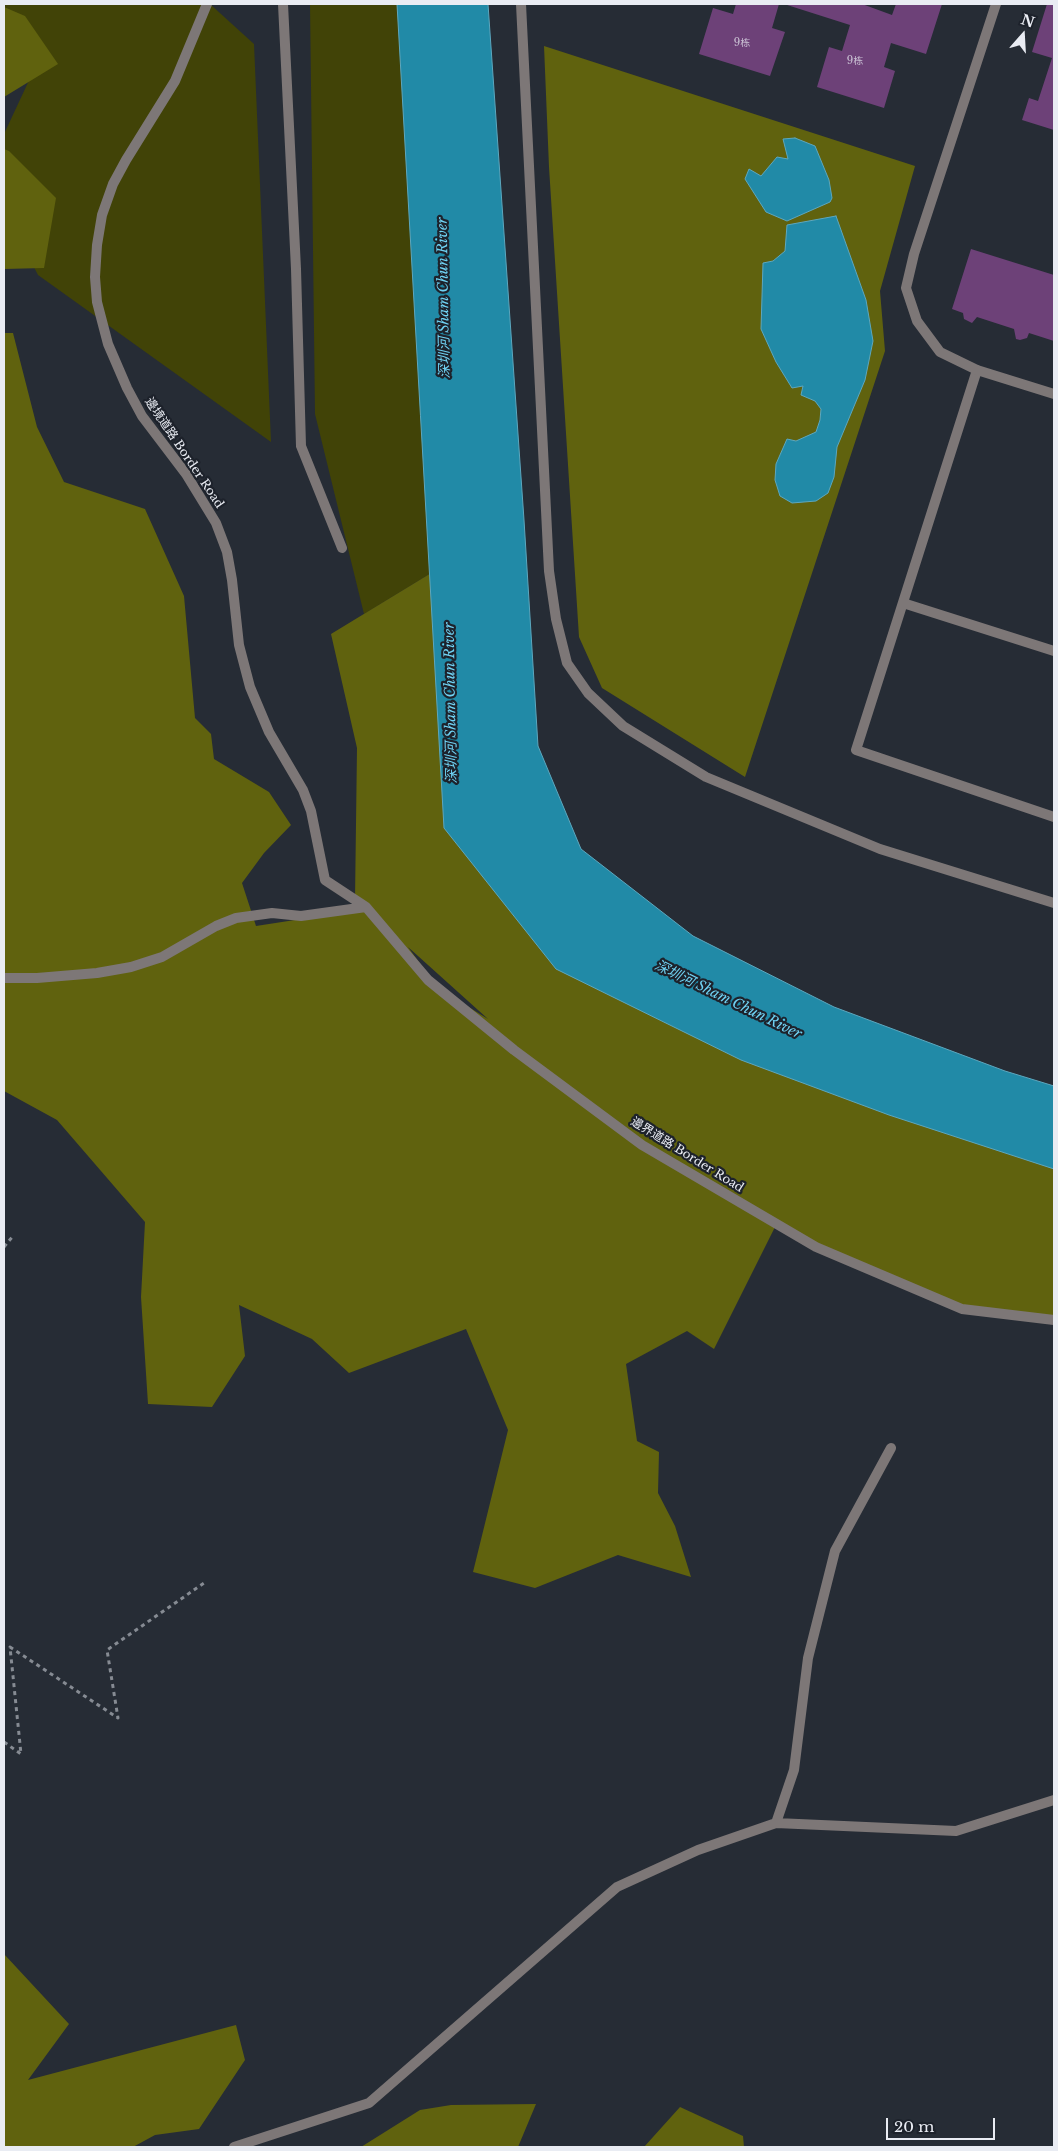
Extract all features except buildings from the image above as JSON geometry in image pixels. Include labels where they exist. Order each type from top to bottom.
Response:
[{"type":"street","name":"邊境道路 Border Road","points":[[207,4],[175,81],[113,184],[102,215],[97,245],[95,277],[98,302],[108,344],[126,388],[142,416],[186,474],[216,523],[227,552],[239,645],[250,688],[269,732],[296,775],[303,790],[311,811],[325,880],[366,907]]},
{"type":"street","points":[[283,4],[296,269],[300,446],[342,548]]},
{"type":"street","points":[[521,4],[549,571],[556,619],[567,663],[588,693],[623,726],[706,777],[880,849],[1054,903]]},
{"type":"street","points":[[996,4],[914,254],[906,288],[917,321],[940,352],[977,370],[1054,394]]},
{"type":"street","points":[[977,370],[856,750],[1054,818]]},
{"type":"street","points":[[903,603],[1054,650]]},
{"type":"street","points":[[4,978],[37,978],[98,973],[130,967],[162,957],[216,926],[236,918],[272,913],[301,916],[366,907]]},
{"type":"street","name":"邊界道路 Border Road","points":[[366,907],[428,980],[514,1050],[642,1145],[816,1247],[834,1255],[962,1309],[1054,1320]]},
{"type":"street","points":[[776,1823],[794,1770],[808,1658],[835,1551],[891,1448]]},
{"type":"street","points":[[234,2147],[369,2102],[617,1887],[698,1850],[776,1823],[956,1831],[1054,1800]]},
{"type":"path","points":[[4,1247],[13,1236]]},
{"type":"path","points":[[4,1742],[21,1754],[10,1647],[118,1718],[107,1650],[207,1580]]},
{"type":"shaded area","points":[[4,4],[210,4],[254,44],[271,442],[38,275],[4,209],[4,134],[32,74],[4,31]]},
{"type":"shaded area","points":[[310,4],[442,4],[464,553],[364,614],[315,414]]},
{"type":"shaded area","points":[[4,7],[25,16],[58,64],[4,97]]},
{"type":"shaded area","points":[[544,46],[915,166],[880,291],[885,351],[745,777],[602,688],[579,637],[549,167]]},
{"type":"shaded area","points":[[4,149],[9,151],[56,198],[44,268],[4,269]]},
{"type":"shaded area","points":[[4,333],[13,333],[37,427],[64,482],[145,509],[184,596],[195,718],[211,734],[214,759],[269,792],[291,825],[264,853],[242,883],[256,926],[366,909],[355,899],[357,748],[331,634],[464,553],[603,956],[1054,1136],[1054,1317],[962,1309],[803,1239],[777,1223],[714,1349],[687,1331],[626,1364],[637,1441],[659,1452],[658,1493],[675,1526],[691,1577],[618,1555],[535,1588],[473,1572],[508,1430],[466,1329],[349,1373],[312,1339],[239,1305],[245,1356],[212,1407],[148,1404],[141,1297],[145,1222],[57,1120],[4,1091]],"holes":[[[408,947],[488,1019],[438,988]]]},
{"type":"shaded area","points":[[4,1954],[69,2024],[28,2080],[236,2025],[245,2060],[199,2129],[155,2135],[133,2147],[4,2147]]},
{"type":"shaded area","points":[[536,2104],[518,2147],[361,2147],[420,2110],[451,2105]]},
{"type":"shaded area","points":[[680,2107],[743,2136],[744,2147],[644,2147]]},
{"type":"water","name":"深圳河 Sham Chun River","points":[[397,4],[488,4],[538,746],[581,849],[693,936],[834,1007],[1005,1071],[1054,1086],[1054,1169],[889,1115],[741,1060],[556,969],[444,828]]},
{"type":"water","points":[[795,138],[815,146],[829,180],[832,198],[830,202],[787,221],[766,212],[745,179],[749,169],[761,176],[777,157],[788,159],[783,139]]},
{"type":"water","points":[[836,216],[866,300],[873,341],[865,380],[837,447],[834,477],[828,493],[816,501],[792,503],[780,496],[775,480],[776,464],[787,439],[796,441],[816,432],[821,409],[815,401],[801,395],[803,386],[792,388],[776,362],[761,329],[763,263],[773,261],[785,251],[787,225]]}]
